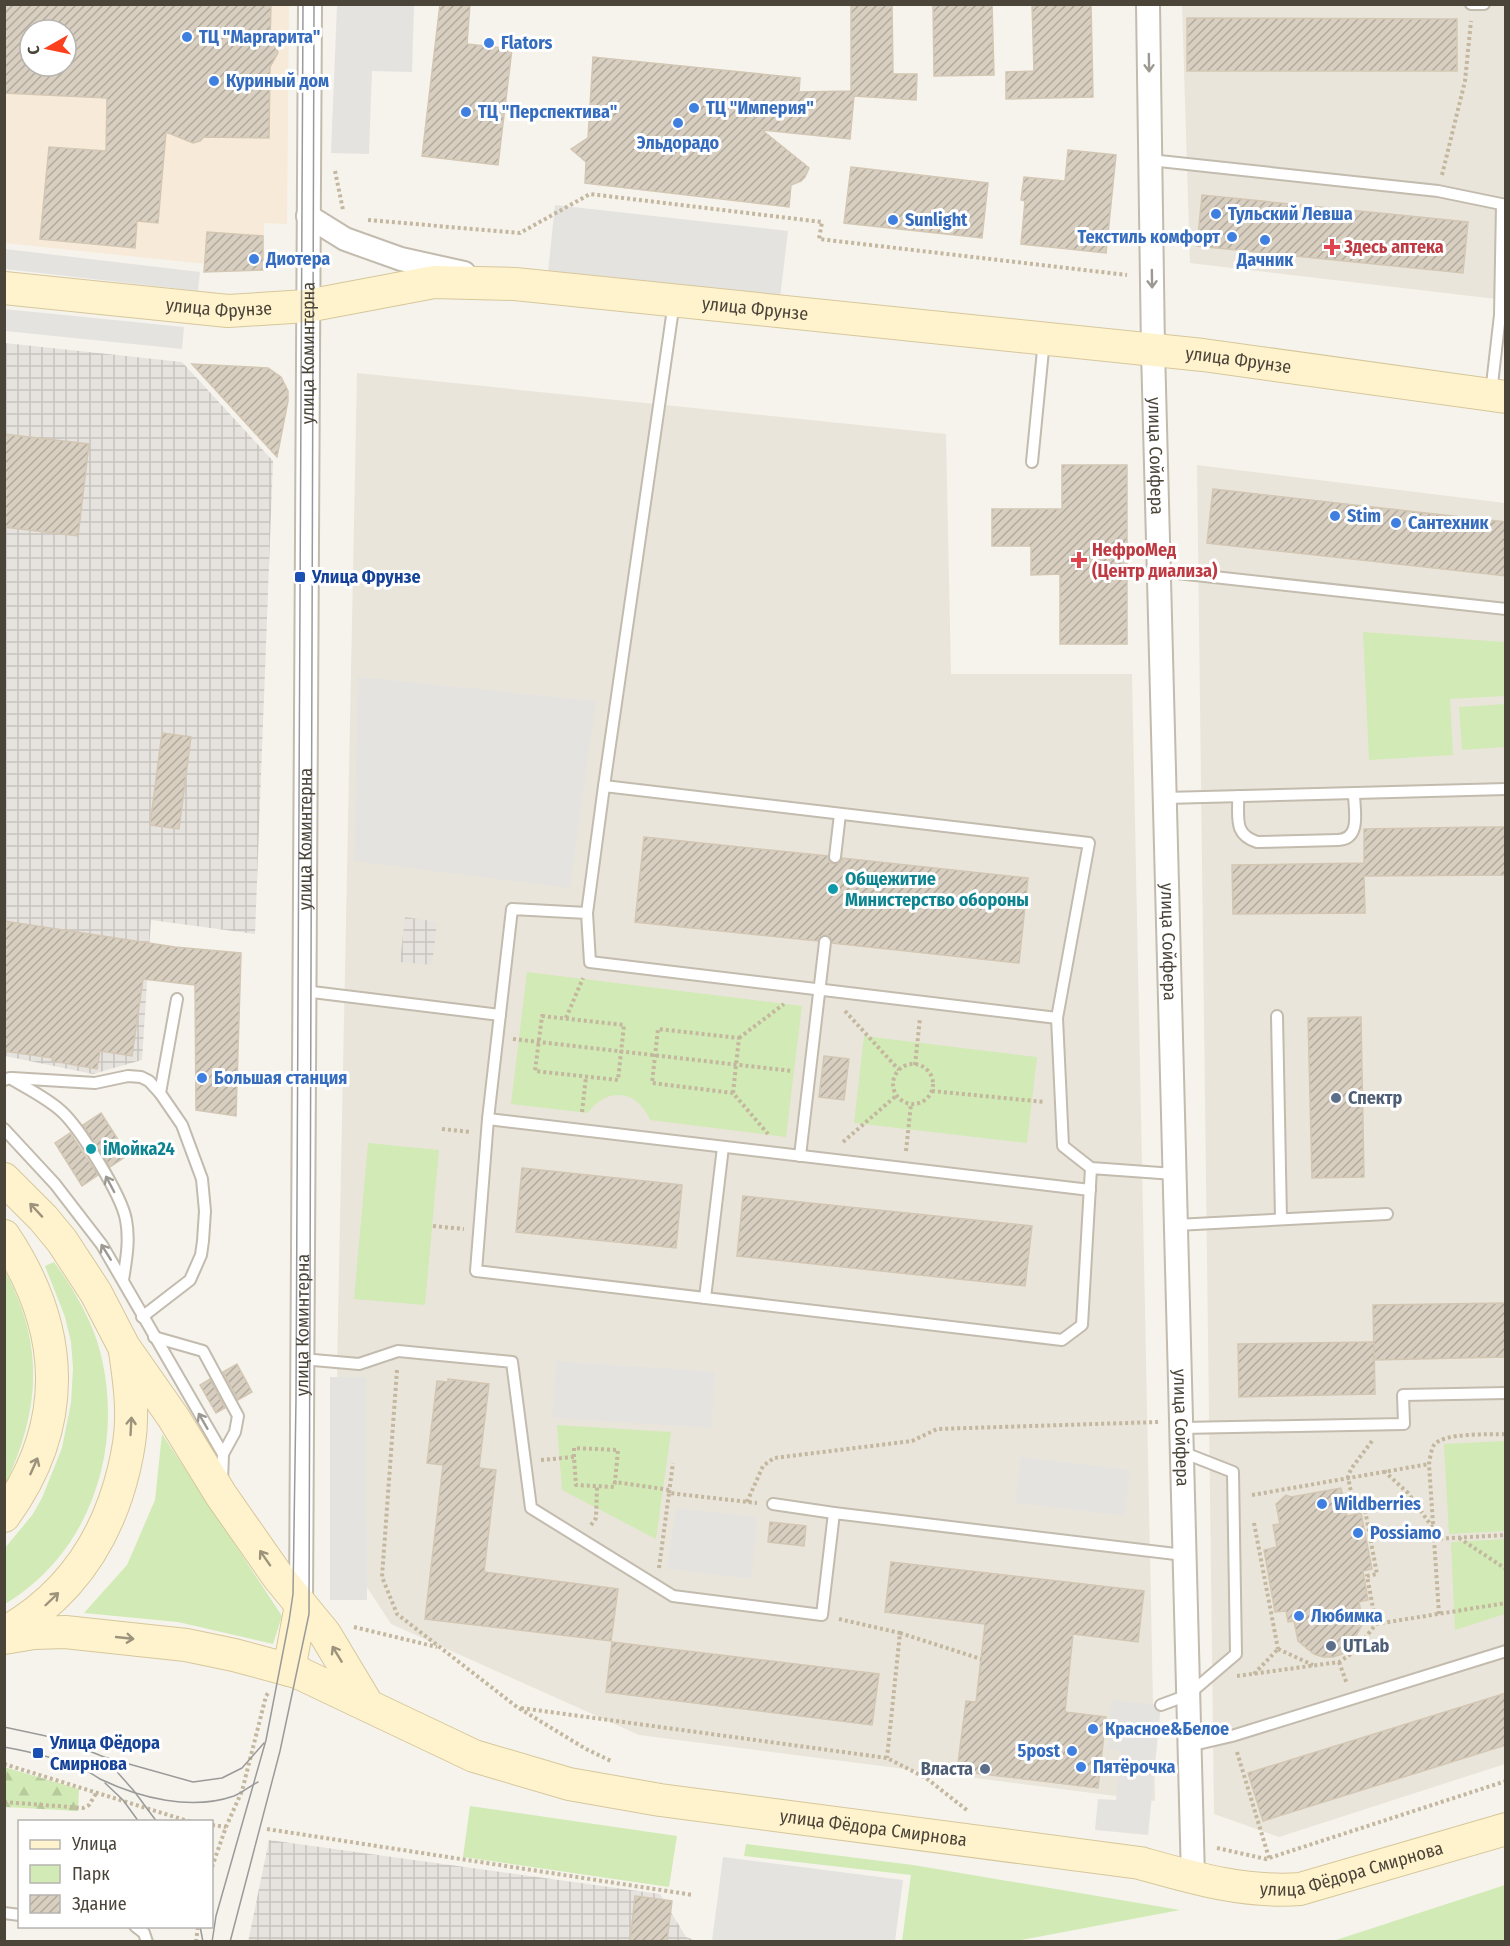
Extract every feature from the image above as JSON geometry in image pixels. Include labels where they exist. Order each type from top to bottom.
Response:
[{"type":"main road","name":"улица Фрунзе","points":[[4,288],[228,311],[307,306],[435,282],[515,284],[1203,355],[1498,396]]},
{"type":"main road","points":[[4,1179],[62,1241],[96,1293],[124,1347],[173,1417],[221,1495],[279,1578],[325,1634],[367,1704]]},
{"type":"main road","points":[[4,1236],[36,1294],[46,1324],[52,1360],[52,1392],[44,1444],[23,1488],[4,1516]]},
{"type":"main road","points":[[4,1633],[44,1607],[67,1584],[86,1560],[102,1532],[117,1496],[127,1456],[131,1418],[124,1347]]},
{"type":"main road","name":"улица Коминтерна","points":[[289,1670],[301,1605]]},
{"type":"main road","name":"улица Фёдора Смирнова","points":[[4,1638],[34,1633],[65,1632],[118,1637],[186,1645],[297,1671],[474,1756],[569,1784],[660,1800],[1140,1863],[1193,1878],[1250,1890],[1300,1889],[1506,1829]]},
{"type":"street","name":"улица Коминтерна","points":[[301,1605],[310,4]]},
{"type":"street","name":"улица Сойфера","points":[[1148,4],[1159,571],[1184,1554],[1196,1688],[1189,1746],[1193,1878]]},
{"type":"street","points":[[308,216],[345,239],[401,259],[515,284]]},
{"type":"lane","points":[[1472,5],[1484,4]]},
{"type":"lane","points":[[1150,160],[1438,190],[1504,205],[1498,396]]},
{"type":"lane","points":[[675,300],[587,913],[590,962],[1057,1018]]},
{"type":"lane","points":[[1032,462],[1044,340]]},
{"type":"lane","points":[[1159,571],[1506,609]]},
{"type":"lane","points":[[604,786],[1089,843],[1057,1018],[1063,1146],[1091,1168],[1174,1174]]},
{"type":"lane","points":[[1165,798],[1506,789]]},
{"type":"lane","points":[[1238,796],[1239,828],[1245,838],[1257,842],[1304,841],[1346,839],[1352,835],[1355,828],[1354,793]]},
{"type":"lane","points":[[835,857],[840,814]]},
{"type":"lane","points":[[587,913],[512,909],[488,1119],[476,1271],[1062,1340],[1082,1325],[1091,1168]]},
{"type":"lane","points":[[800,1156],[809,1074],[823,989],[825,942]]},
{"type":"lane","points":[[304,991],[500,1015]]},
{"type":"lane","points":[[160,1094],[177,999]]},
{"type":"lane","points":[[1277,1016],[1281,1220]]},
{"type":"lane","points":[[7,1079],[95,1083],[128,1076],[141,1077],[149,1081],[182,1125],[202,1179],[205,1210],[201,1255],[190,1280],[142,1317]]},
{"type":"lane","points":[[7,1079],[62,1111],[94,1154],[122,1206],[126,1221],[128,1242],[123,1280]]},
{"type":"lane","points":[[488,1119],[1090,1190]]},
{"type":"lane","points":[[4,1129],[55,1184],[102,1245],[223,1454]]},
{"type":"lane","points":[[705,1298],[723,1147]]},
{"type":"lane","points":[[1176,1225],[1387,1214]]},
{"type":"lane","points":[[154,1337],[203,1351],[238,1416],[235,1432],[223,1454],[221,1495]]},
{"type":"lane","points":[[302,1359],[359,1364],[398,1351],[512,1362],[531,1508],[673,1596],[822,1615],[834,1514]]},
{"type":"lane","points":[[1181,1424],[1404,1424],[1403,1395],[1506,1393]]},
{"type":"lane","points":[[1161,1705],[1196,1688],[1236,1654],[1233,1472],[1182,1452]]},
{"type":"lane","points":[[773,1504],[834,1514],[1184,1554]]},
{"type":"lane","points":[[1189,1746],[1232,1736],[1506,1651]]},
{"type":"lane","points":[[138,1928],[144,1933],[147,1941]]},
{"type":"path","points":[[1438,190],[1465,81],[1472,5]]},
{"type":"path","points":[[335,168],[345,218]]},
{"type":"path","points":[[356,219],[520,233],[590,194],[822,222],[819,239],[1131,276]]},
{"type":"path","points":[[566,1018],[590,962]]},
{"type":"path","points":[[786,1154],[733,1093],[652,1083],[658,1029],[739,1038],[806,988]]},
{"type":"path","points":[[823,989],[899,1070]]},
{"type":"path","points":[[915,1065],[922,1002]]},
{"type":"path","points":[[542,1016],[566,1018],[624,1025],[618,1080],[535,1071],[542,1016]]},
{"type":"path","points":[[498,1037],[809,1074]]},
{"type":"path","points":[[733,1093],[739,1038]]},
{"type":"path","points":[[915,1065],[924,1067],[933,1082],[932,1091],[927,1098],[920,1103],[911,1104],[903,1101],[897,1095],[894,1087],[899,1070],[915,1065]]},
{"type":"path","points":[[580,1130],[586,1077]]},
{"type":"path","points":[[932,1091],[1061,1104]]},
{"type":"path","points":[[823,1159],[897,1095]]},
{"type":"path","points":[[904,1168],[911,1104]]},
{"type":"path","points":[[442,1129],[487,1133]]},
{"type":"path","points":[[434,1226],[479,1230]]},
{"type":"path","points":[[398,1351],[381,1578],[397,1614],[517,1707],[586,1749],[615,1762]]},
{"type":"path","points":[[747,1502],[764,1466],[774,1458],[912,1441],[937,1429],[1181,1424]]},
{"type":"path","points":[[1376,1624],[1367,1576],[1377,1574],[1375,1562],[1364,1505],[1354,1507],[1348,1477],[1351,1469],[1385,1424]]},
{"type":"path","points":[[1439,1614],[1429,1464],[1435,1443],[1445,1437],[1506,1434]]},
{"type":"path","points":[[574,1448],[618,1450],[615,1482],[614,1487],[576,1485],[574,1448]]},
{"type":"path","points":[[525,1461],[574,1457]]},
{"type":"path","points":[[656,1586],[673,1463]]},
{"type":"path","points":[[1233,1498],[1429,1464]]},
{"type":"path","points":[[1384,1471],[1408,1493],[1434,1528]]},
{"type":"path","points":[[615,1482],[669,1492],[773,1504]]},
{"type":"path","points":[[581,1539],[596,1518],[597,1486]]},
{"type":"path","points":[[1249,1496],[1278,1649]]},
{"type":"path","points":[[1434,1539],[1506,1535]]},
{"type":"path","points":[[1458,1537],[1506,1569]]},
{"type":"path","points":[[1196,1688],[1254,1674],[1339,1662],[1354,1652],[1376,1624],[1506,1603]]},
{"type":"path","points":[[822,1615],[900,1633],[981,1659]]},
{"type":"path","points":[[325,1634],[344,1624],[441,1648]]},
{"type":"path","points":[[887,1758],[900,1633]]},
{"type":"path","points":[[1278,1649],[1314,1665]]},
{"type":"path","points":[[1254,1674],[1278,1649]]},
{"type":"path","points":[[213,1864],[226,1827],[243,1791],[266,1696],[289,1670]]},
{"type":"path","points":[[517,1707],[887,1758],[926,1778],[974,1816],[963,1815]]},
{"type":"path","points":[[1232,1736],[1269,1858]]},
{"type":"path","points":[[4,1764],[188,1820]]},
{"type":"path","points":[[1210,1846],[1269,1858],[1506,1781]]},
{"type":"path","points":[[4,1803],[83,1808],[89,1805],[97,1792]]},
{"type":"path","points":[[213,1825],[226,1827]]},
{"type":"path","points":[[267,1829],[693,1895]]},
{"type":"shaded area","points":[[4,5],[289,5],[287,224],[264,223],[263,270],[5,243]]},
{"type":"shaded area","points":[[337,5],[414,5],[412,72],[372,71],[369,154],[331,153]]},
{"type":"shaded area","points":[[1182,5],[1505,5],[1505,300],[1190,263]]},
{"type":"shaded area","points":[[555,205],[788,231],[780,298],[548,272]]},
{"type":"shaded area","points":[[5,249],[200,272],[198,291],[5,269]]},
{"type":"shaded area","points":[[4,309],[184,327],[182,349],[5,331]]},
{"type":"shaded area","points":[[5,343],[182,362],[273,461],[255,934],[151,920],[142,1060],[93,1074],[5,1056]]},
{"type":"shaded area","points":[[357,373],[946,434],[951,674],[1132,674],[1155,1801],[639,1735],[391,1624],[348,1558],[337,1369]]},
{"type":"shaded area","points":[[1197,465],[1505,503],[1505,1764],[1279,1837],[1214,1814]]},
{"type":"shaded area","points":[[358,677],[596,701],[570,888],[354,861]]},
{"type":"shaded area","points":[[405,917],[437,922],[432,965],[400,962]]},
{"type":"shaded area","points":[[556,1361],[715,1372],[711,1428],[552,1418]]},
{"type":"shaded area","points":[[330,1377],[366,1377],[367,1600],[330,1600]]},
{"type":"shaded area","points":[[1020,1457],[1130,1470],[1125,1516],[1015,1503]]},
{"type":"shaded area","points":[[676,1508],[758,1517],[751,1579],[667,1569]]},
{"type":"shaded area","points":[[1112,1700],[1161,1705],[1148,1835],[1095,1830],[1098,1799],[1116,1800],[1121,1751],[1107,1749]]},
{"type":"shaded area","points":[[269,1840],[660,1894],[686,1937],[697,1941],[248,1942]]},
{"type":"shaded area","points":[[723,1857],[903,1880],[895,1941],[712,1941]]},
{"type":"green space","points":[[1363,632],[1505,642],[1505,696],[1450,699],[1453,755],[1369,760]]},
{"type":"green space","points":[[1505,704],[1505,747],[1462,750],[1459,707]]},
{"type":"green space","points":[[527,972],[802,1006],[786,1137],[650,1120],[638,1102],[622,1095],[604,1098],[588,1113],[511,1104]]},
{"type":"green space","points":[[864,1036],[1037,1057],[1027,1143],[854,1123]]},
{"type":"green space","points":[[368,1143],[439,1150],[425,1305],[354,1299]]},
{"type":"green space","points":[[54,1262],[82,1306],[98,1342],[107,1391],[108,1427],[103,1462],[94,1496],[79,1528],[59,1557],[34,1583],[5,1604],[5,1548],[33,1514],[42,1498],[62,1448],[71,1403],[73,1368],[71,1342],[65,1317],[45,1266]]},
{"type":"green space","points":[[5,1271],[18,1298],[27,1325],[32,1352],[33,1378],[31,1404],[25,1431],[17,1458],[5,1485]]},
{"type":"green space","points":[[557,1425],[671,1432],[656,1539],[562,1490]]},
{"type":"green space","points":[[162,1434],[282,1616],[273,1644],[178,1622],[84,1613],[127,1565],[155,1500]]},
{"type":"green space","points":[[1505,1441],[1505,1531],[1449,1534],[1444,1444]]},
{"type":"green space","points":[[1505,1539],[1505,1614],[1455,1630],[1451,1542]]},
{"type":"green space","points":[[4,1767],[79,1789],[78,1811],[5,1807]]},
{"type":"green space","points":[[470,1806],[677,1836],[669,1887],[463,1857]]},
{"type":"green space","points":[[746,1844],[913,1865],[1180,1910],[1016,1941],[902,1941],[911,1875],[744,1856]]},
{"type":"green space","points":[[1505,1885],[1505,1941],[1333,1941]]},
{"type":"building","points":[[4,4],[271,4],[270,41],[276,46],[278,53],[270,67],[269,138],[204,137],[193,143],[166,132],[158,223],[137,221],[135,248],[40,239],[49,147],[106,151],[107,98],[4,93]]},
{"type":"building","name":"ТЦ \"Перспектива\"","points":[[440,4],[470,4],[467,44],[512,49],[498,165],[422,156]]},
{"type":"building","name":"ТЦ \"Империя\"","points":[[851,4],[892,4],[893,74],[917,74],[916,100],[854,96],[850,139],[762,130],[809,168],[801,181],[791,185],[789,207],[585,183],[586,162],[571,149],[588,138],[593,57],[800,78],[799,92],[851,91]]},
{"type":"building","points":[[933,4],[992,4],[994,75],[934,76]]},
{"type":"building","points":[[1032,4],[1091,4],[1093,97],[1006,99],[1006,72],[1034,71]]},
{"type":"building","points":[[1187,18],[1457,19],[1457,71],[1187,71]]},
{"type":"building","points":[[1068,150],[1116,155],[1106,253],[1021,244],[1025,201],[1021,200],[1024,177],[1065,181]]},
{"type":"building","points":[[851,167],[988,183],[982,238],[844,223]]},
{"type":"building","points":[[1202,195],[1468,222],[1463,273],[1197,246]]},
{"type":"building","points":[[207,232],[263,236],[263,270],[204,272]]},
{"type":"building","points":[[192,364],[268,368],[281,377],[288,391],[288,401],[277,457]]},
{"type":"building","points":[[4,434],[89,444],[78,536],[4,527]]},
{"type":"building","name":"НефроМед (Центр диализа)","points":[[1062,465],[1127,465],[1127,644],[1060,644],[1060,574],[1031,575],[1031,546],[992,546],[992,509],[1062,509]]},
{"type":"building","points":[[1213,489],[1506,522],[1506,576],[1207,543]]},
{"type":"building","points":[[162,733],[191,737],[179,829],[150,825]]},
{"type":"building","points":[[1506,827],[1506,875],[1364,876],[1365,913],[1233,914],[1232,865],[1364,863],[1364,829]]},
{"type":"building","name":"Общежитие Министерство обороны","points":[[644,837],[828,856],[830,863],[835,864],[841,862],[842,858],[1028,878],[1019,963],[832,943],[830,936],[825,935],[819,937],[818,941],[635,922]]},
{"type":"building","points":[[4,921],[175,947],[241,953],[236,1116],[196,1110],[195,985],[143,979],[132,1056],[100,1051],[97,1069],[52,1061],[53,1058],[4,1051]]},
{"type":"building","name":"Спектр","points":[[1361,1017],[1364,1177],[1312,1178],[1308,1018]]},
{"type":"building","points":[[824,1056],[849,1059],[844,1100],[819,1097]]},
{"type":"building","points":[[101,1113],[128,1155],[110,1167],[83,1125]]},
{"type":"building","points":[[70,1133],[98,1175],[82,1186],[55,1143]]},
{"type":"building","points":[[522,1168],[682,1185],[676,1248],[516,1232]]},
{"type":"building","points":[[743,1196],[1032,1226],[1025,1286],[737,1256]]},
{"type":"building","points":[[1506,1303],[1506,1357],[1374,1360],[1373,1305]]},
{"type":"building","points":[[1374,1342],[1375,1394],[1239,1397],[1238,1344]]},
{"type":"building","points":[[237,1364],[252,1392],[238,1400],[223,1372]]},
{"type":"building","points":[[210,1379],[225,1408],[216,1413],[200,1385]]},
{"type":"building","points":[[448,1379],[489,1384],[479,1468],[496,1470],[484,1572],[618,1589],[611,1641],[425,1619],[443,1465],[427,1463],[437,1381],[448,1382]]},
{"type":"building","points":[[1341,1488],[1347,1516],[1361,1513],[1372,1569],[1363,1571],[1368,1600],[1359,1602],[1363,1623],[1349,1648],[1342,1654],[1323,1657],[1314,1654],[1298,1641],[1294,1621],[1288,1622],[1286,1611],[1275,1612],[1264,1550],[1277,1547],[1273,1525],[1280,1524],[1276,1504],[1286,1495],[1291,1497]]},
{"type":"building","points":[[770,1522],[806,1526],[804,1546],[768,1542]]},
{"type":"building","points":[[891,1562],[1144,1591],[1138,1642],[1073,1634],[1065,1712],[1106,1717],[1098,1788],[957,1771],[966,1701],[976,1702],[985,1624],[885,1612]]},
{"type":"building","points":[[612,1642],[879,1674],[872,1725],[606,1692]]},
{"type":"building","points":[[1506,1693],[1506,1745],[1263,1821],[1248,1773]]},
{"type":"building","points":[[635,1896],[672,1901],[667,1941],[630,1941]]},
{"type":"tram line","points":[[212,1942],[216,1916],[266,1740],[293,1594],[303,4]]},
{"type":"tram line","points":[[230,1942],[280,1751],[309,1614],[314,4]]},
{"type":"tram line","points":[[4,1727],[60,1739],[104,1757],[193,1782],[222,1778],[242,1768],[264,1743]]},
{"type":"tram line","points":[[4,1747],[55,1759],[115,1786],[166,1800],[183,1802],[218,1800],[237,1795],[258,1782]]},
{"type":"tram line","points":[[104,1757],[156,1820]]},
{"type":"tram line","points":[[105,1783],[123,1800],[138,1820]]},
{"type":"tram line","points":[[200,1928],[203,1942]]},
{"type":"place","name":"ТЦ \"Маргарита\"","points":[[187,37]]},
{"type":"place","name":"Flators","points":[[489,43]]},
{"type":"place","name":"Куриный дом","points":[[214,81]]},
{"type":"place","name":"ТЦ \"Империя\"","points":[[694,108]]},
{"type":"place","name":"ТЦ \"Перспектива\"","points":[[466,112]]},
{"type":"place","name":"Эльдорадо","points":[[678,123]]},
{"type":"place","name":"Тульский Левша","points":[[1216,214]]},
{"type":"place","name":"Sunlight","points":[[893,220]]},
{"type":"place","name":"Текстиль комфорт","points":[[1232,237]]},
{"type":"place","name":"Дачник","points":[[1265,240]]},
{"type":"place","name":"Здесь аптека","points":[[1332,247]]},
{"type":"place","name":"Диотера","points":[[254,259]]},
{"type":"place","name":"Stim","points":[[1335,516]]},
{"type":"place","name":"Сантехник","points":[[1396,523]]},
{"type":"place","name":"НефроМед (Центр диализа)","points":[[1079,560]]},
{"type":"place","name":"Улица Фрунзе","points":[[300,577]]},
{"type":"place","name":"Общежитие Министерство обороны","points":[[833,889]]},
{"type":"place","name":"Большая станция","points":[[202,1078]]},
{"type":"place","name":"Спектр","points":[[1336,1098]]},
{"type":"place","name":"iМойка24","points":[[91,1149]]},
{"type":"place","name":"Wildberries","points":[[1322,1504]]},
{"type":"place","name":"Possiamo","points":[[1358,1533]]},
{"type":"place","name":"Любимка","points":[[1299,1616]]},
{"type":"place","name":"UTLab","points":[[1331,1646]]},
{"type":"place","name":"Красное&Белое","points":[[1093,1729]]},
{"type":"place","name":"5post","points":[[1072,1751]]},
{"type":"place","name":"Улица Фёдора Смирнова","points":[[38,1753]]},
{"type":"place","name":"Пятёрочка","points":[[1081,1767]]},
{"type":"place","name":"Власта","points":[[985,1769]]}]
